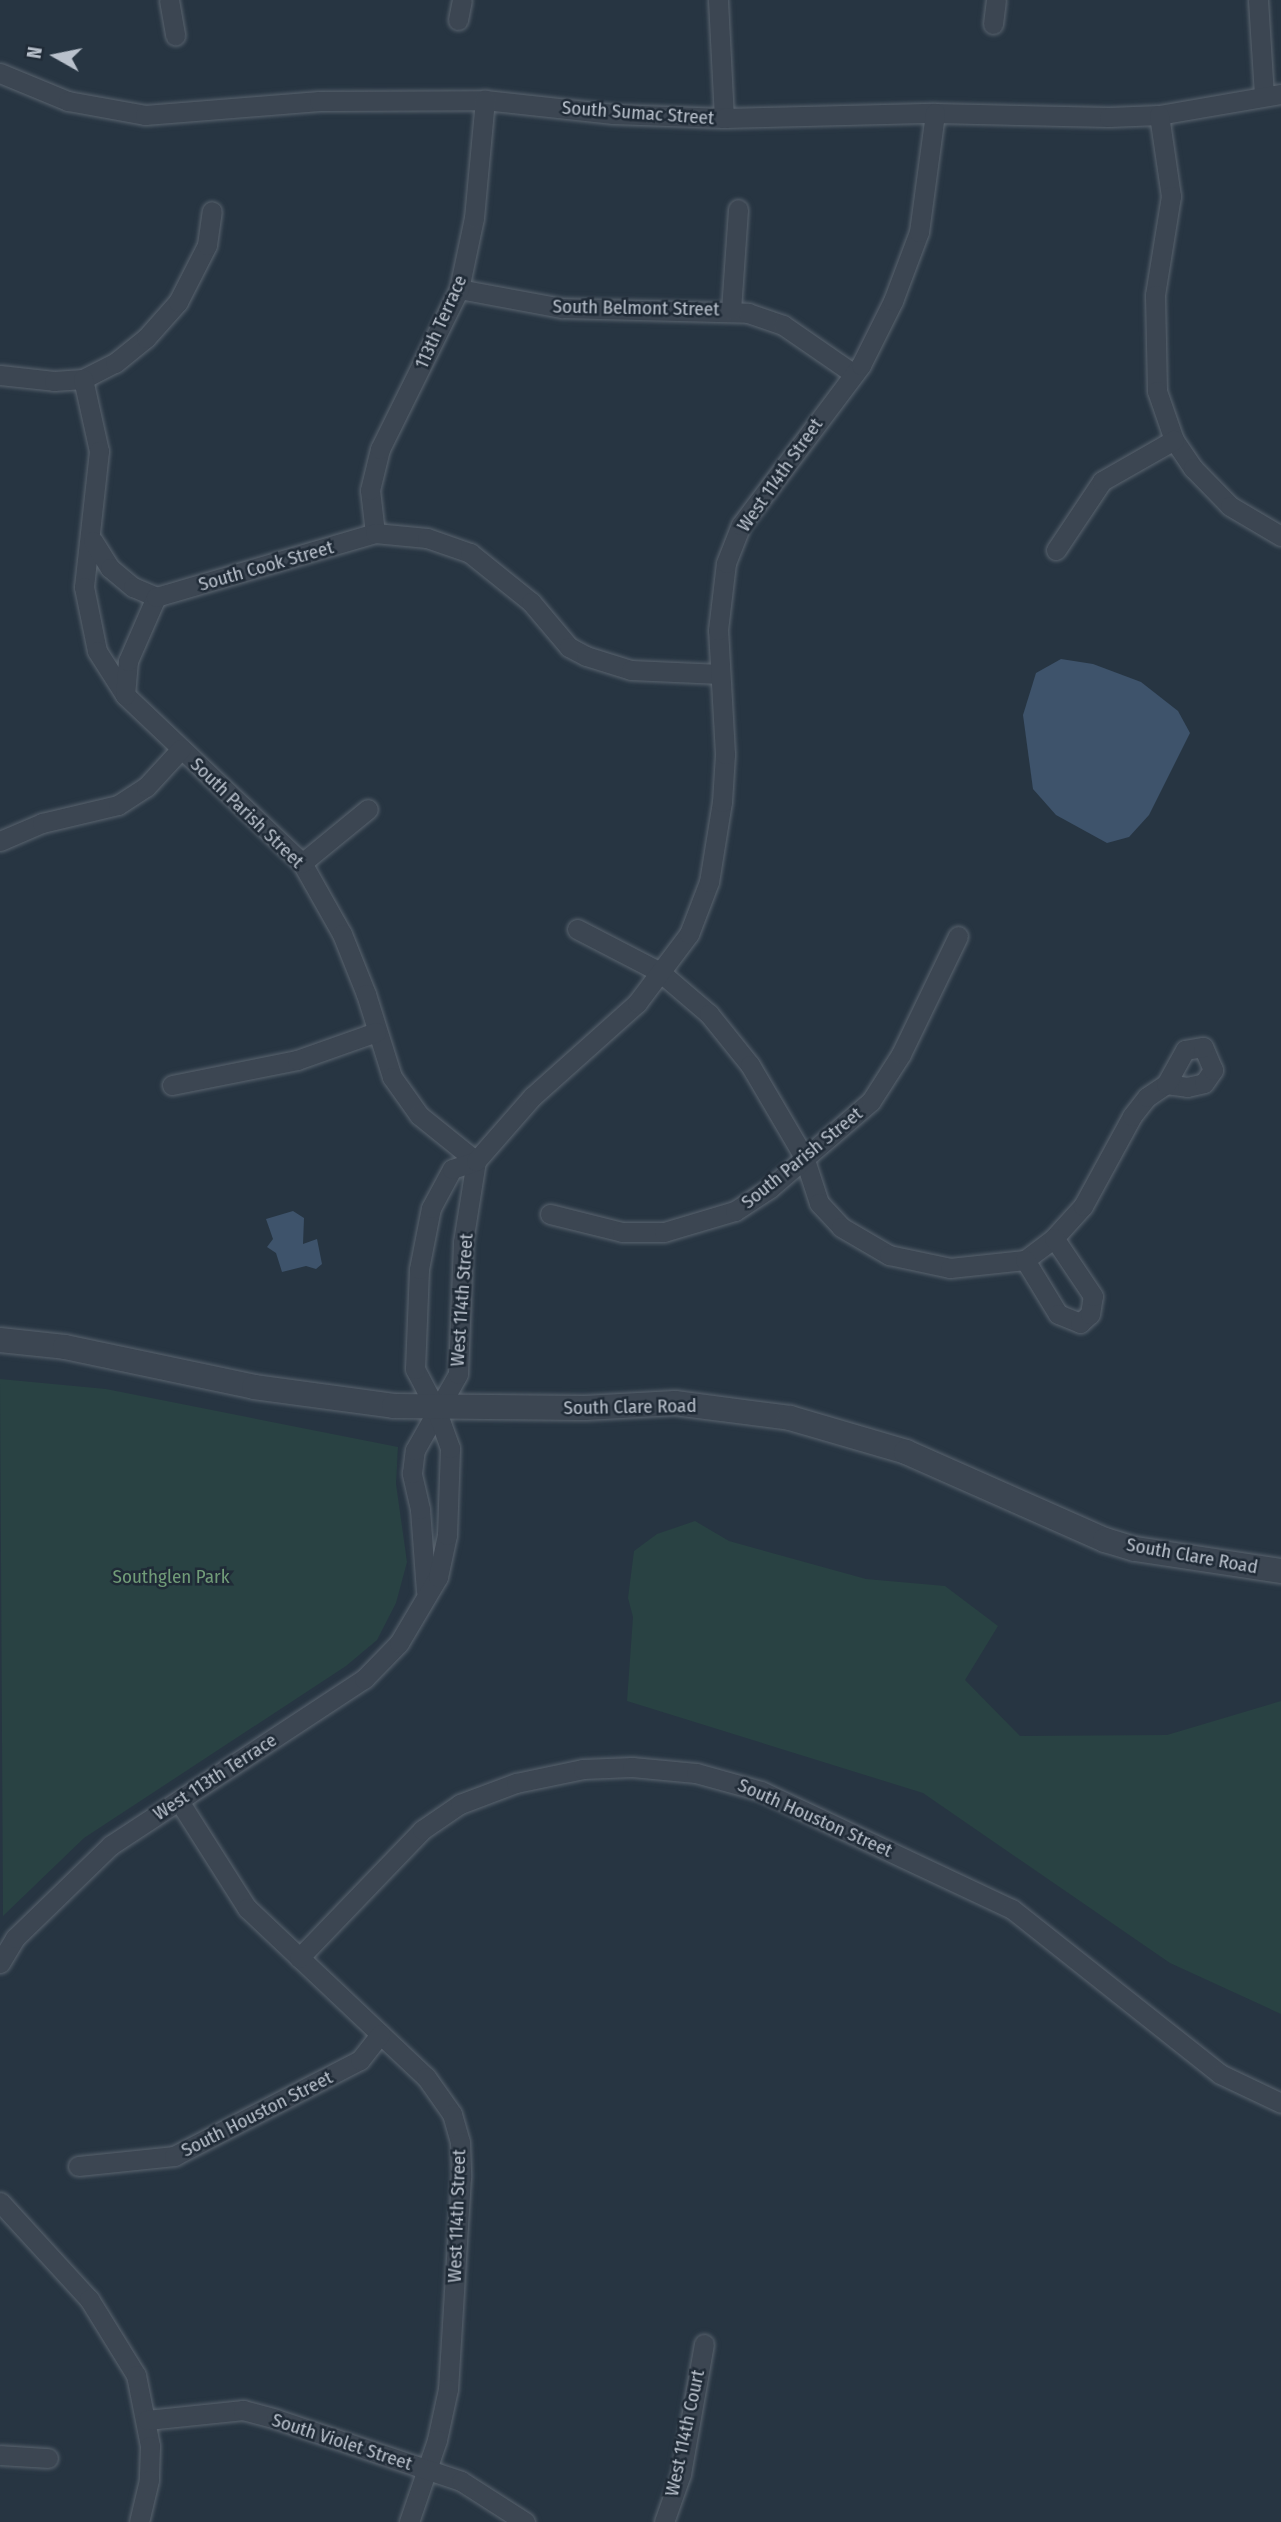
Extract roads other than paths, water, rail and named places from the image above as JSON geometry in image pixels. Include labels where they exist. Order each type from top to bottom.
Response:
[{"type":"street","points":[[169,0],[175,35]]},
{"type":"street","points":[[458,20],[462,0]]},
{"type":"street","points":[[718,0],[724,118]]},
{"type":"street","points":[[993,24],[996,0]]},
{"type":"street","points":[[1258,0],[1273,94]]},
{"type":"street","name":"South Sumac Street","points":[[0,73],[68,101],[145,115],[318,102],[485,100],[613,114],[724,118],[935,113],[1159,114],[1273,94]]},
{"type":"street","name":"113th Terrace","points":[[376,533],[370,516],[370,490],[380,449],[459,289],[474,218],[485,100]]},
{"type":"street","name":"West 114th Street","points":[[436,1409],[415,1369],[422,1241],[438,1189],[452,1169],[476,1161],[533,1096],[637,1003],[689,934],[717,848],[725,754],[720,674],[721,600],[726,563],[741,524],[854,373],[893,301],[919,232],[935,113]]},
{"type":"street","points":[[1159,114],[1171,197],[1153,335],[1157,391],[1174,440],[1230,506],[1281,537]]},
{"type":"street","name":"South Belmont Street","points":[[732,310],[738,209]]},
{"type":"street","points":[[0,375],[54,382],[83,379],[116,363],[146,338],[178,302],[207,245],[212,211]]},
{"type":"street","name":"South Belmont Street","points":[[459,289],[562,308],[732,310],[783,325],[854,373]]},
{"type":"street","points":[[0,841],[41,823],[118,804],[146,787],[181,749],[125,695],[97,651],[88,620],[85,587],[93,541],[99,451],[83,379]]},
{"type":"street","points":[[1056,550],[1102,481],[1174,440]]},
{"type":"street","name":"South Cook Street","points":[[156,597],[376,533],[427,538],[470,553],[531,602],[569,647],[586,656],[631,670],[720,674]]},
{"type":"street","points":[[93,541],[110,568],[133,587],[156,597],[128,661],[125,695]]},
{"type":"street","name":"South Parish Street","points":[[181,749],[302,863],[341,934],[366,994],[392,1077],[409,1103],[476,1161]]},
{"type":"street","points":[[302,863],[368,809]]},
{"type":"street","points":[[578,929],[660,972],[709,1014],[736,1045],[804,1157],[819,1203],[841,1227],[878,1251],[950,1268],[1025,1259],[1054,1238],[1083,1206],[1132,1116],[1166,1084]]},
{"type":"street","name":"South Parish Street","points":[[550,1213],[622,1232],[664,1232],[735,1211],[854,1120],[883,1084],[958,936]]},
{"type":"street","points":[[172,1085],[297,1060],[376,1032]]},
{"type":"street","name":"West 114th Street","points":[[436,1409],[458,1374],[463,1242],[476,1161]]},
{"type":"street","points":[[1025,1259],[1058,1314],[1080,1323],[1090,1314],[1093,1296],[1054,1238]]},
{"type":"street","name":"South Clare Road","points":[[0,1340],[65,1347],[254,1387],[436,1409],[675,1403],[790,1418],[906,1452],[1053,1520],[1135,1549],[1281,1571]]},
{"type":"street","points":[[426,1591],[420,1509],[412,1473],[415,1450],[436,1409]]},
{"type":"street","name":"West 113th Terrace","points":[[0,1963],[15,1938],[111,1845],[363,1679],[399,1643],[426,1591],[438,1577],[450,1492],[450,1448],[436,1409]]},
{"type":"street","name":"South Houston Street","points":[[299,1958],[422,1830],[460,1804],[516,1783],[583,1769],[632,1767],[696,1773],[761,1791],[1012,1909],[1220,2074],[1281,2103]]},
{"type":"street","name":"West 114th Street","points":[[180,1801],[247,1908],[441,2096],[460,2142],[448,2389],[428,2470],[409,2522]]},
{"type":"street","name":"South Houston Street","points":[[78,2166],[174,2156],[360,2060],[380,2035]]},
{"type":"street","points":[[0,2202],[89,2299],[115,2336],[136,2375],[147,2420],[149,2480],[139,2522]]},
{"type":"street","name":"West 114th Court","points":[[664,2522],[681,2474],[705,2344]]},
{"type":"street","name":"South Violet Street","points":[[147,2420],[243,2410],[461,2481],[525,2522]]},
{"type":"street","points":[[0,2455],[48,2458]]},
{"type":"water","points":[[1061,659],[1093,664],[1141,682],[1178,711],[1190,733],[1149,815],[1129,837],[1107,843],[1056,815],[1033,789],[1023,715],[1036,673]]},
{"type":"water","points":[[293,1211],[304,1218],[303,1244],[317,1239],[322,1264],[316,1269],[306,1266],[282,1272],[276,1253],[267,1247],[273,1239],[266,1219]]},
{"type":"park label","name":"Southglen Park","points":[[171,1577]]}]
